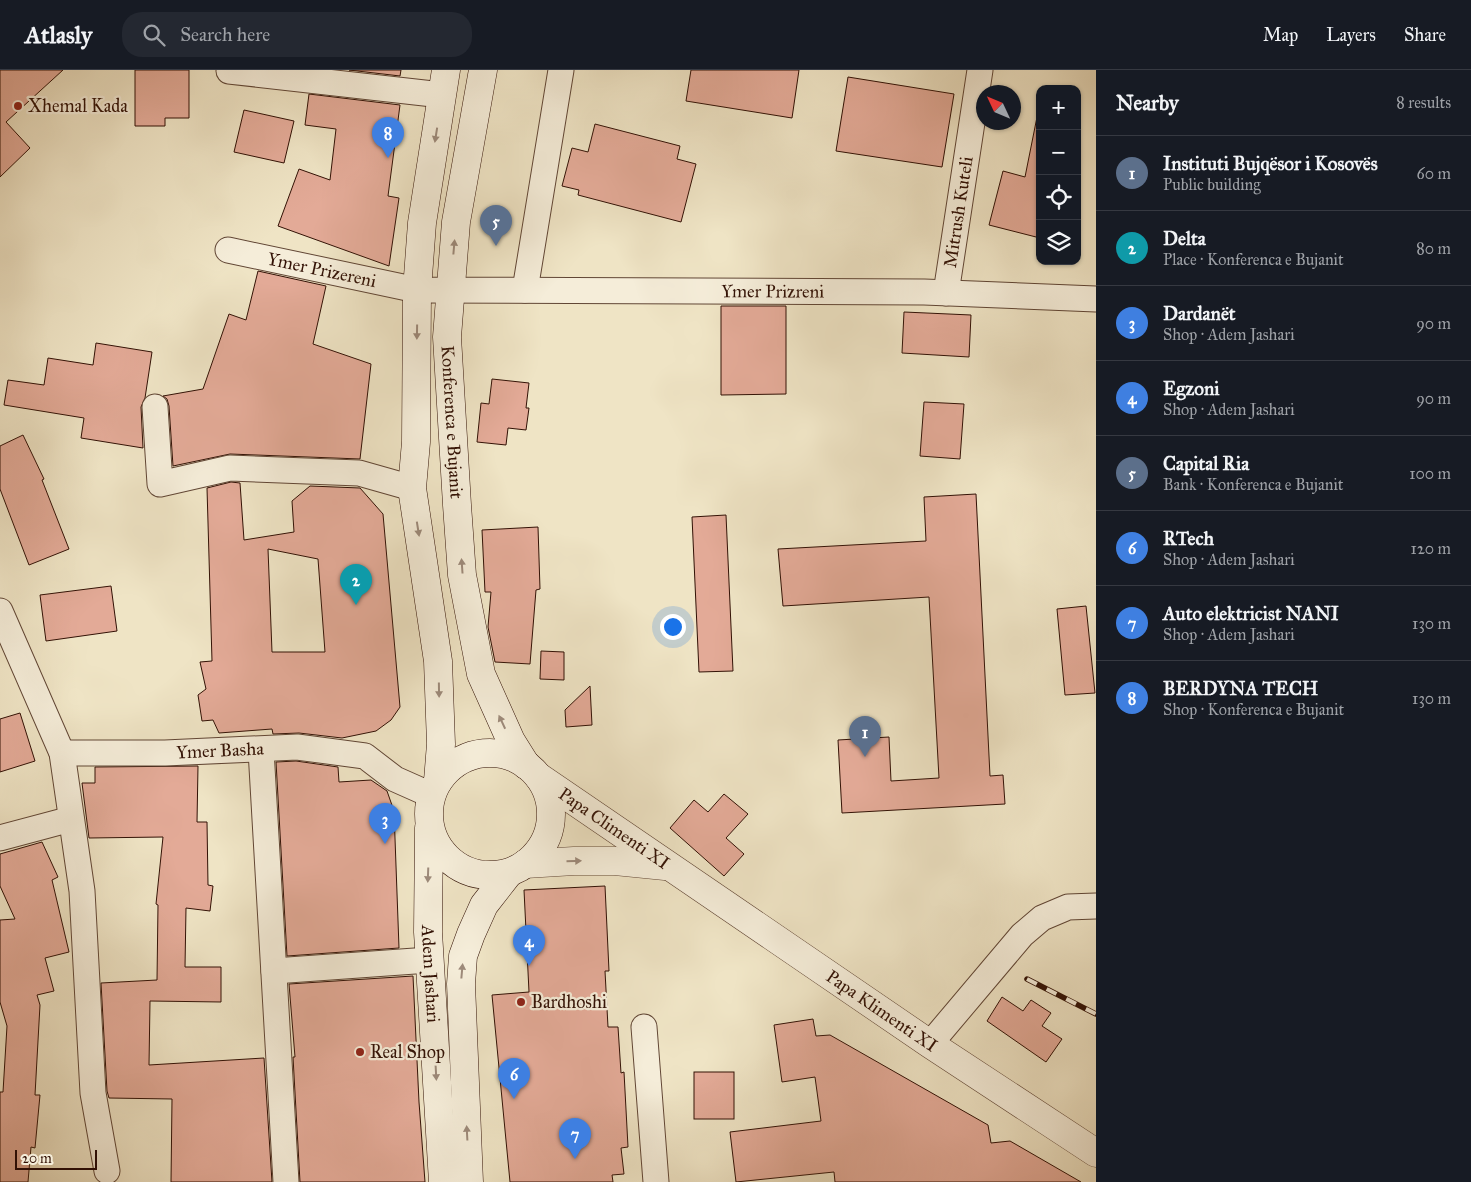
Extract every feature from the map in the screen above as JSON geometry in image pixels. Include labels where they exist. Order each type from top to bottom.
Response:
[{"type":"main road","name":"Konferenca e Bujanit","points":[[483,70],[456,222],[447,337],[462,575],[481,674],[511,741],[533,771]]},
{"type":"main road","name":"Konferenca e Bujanit","points":[[435,788],[440,744],[438,661],[412,488],[416,442],[417,290],[422,223],[444,82]]},
{"type":"main road","points":[[496,753],[512,756],[533,771],[547,791],[551,807],[550,824],[546,839],[537,853],[517,868],[492,876],[475,874],[459,868],[446,857],[435,843],[429,827],[428,811],[435,788],[449,768],[463,759],[479,754],[496,753]]},
{"type":"main road","name":"Papa Climenti XI","points":[[533,771],[669,867]]},
{"type":"main road","name":"Adem Jashari","points":[[429,827],[427,903],[429,960],[442,1182]]},
{"type":"main road","name":"Papa Climenti XI","points":[[517,868],[574,861],[615,861],[669,867]]},
{"type":"main road","name":"Papa Klimenti XI","points":[[669,867],[706,890],[930,1044],[1096,1153]]},
{"type":"main road","name":"Adem Jashari","points":[[469,1182],[460,984],[463,956],[484,905],[517,868]]},
{"type":"street","points":[[525,290],[561,70]]},
{"type":"street","name":"Mitrush Kuteli","points":[[946,293],[980,70]]},
{"type":"street","name":"Konferenca e Bujanit","points":[[228,71],[444,82]]},
{"type":"street","name":"Ymer Prizereni","points":[[228,250],[417,290],[450,289]]},
{"type":"street","name":"Ymer Prizreni","points":[[450,289],[946,293],[1096,300]]},
{"type":"street","points":[[156,407],[160,484],[230,468],[359,473],[412,488]]},
{"type":"street","points":[[0,611],[62,753],[82,891],[93,1093],[107,1170]]},
{"type":"street","name":"Ymer Basha","points":[[62,753],[165,753],[297,748],[365,756],[395,779],[435,788]]},
{"type":"street","points":[[261,750],[286,1182]]},
{"type":"street","points":[[0,838],[71,819]]},
{"type":"street","points":[[930,1044],[1022,935],[1042,918],[1068,907],[1096,906]]},
{"type":"street","points":[[274,971],[429,960]]},
{"type":"street","points":[[644,1027],[656,1182]]},
{"type":"building","name":"Xhemal Kada","points":[[0,70],[63,70],[6,122],[30,148],[0,177]]},
{"type":"building","points":[[135,70],[189,70],[189,118],[165,118],[165,126],[135,126]]},
{"type":"building","points":[[349,70],[401,70],[400,76]]},
{"type":"building","points":[[691,70],[799,70],[792,118],[686,101]]},
{"type":"building","points":[[848,77],[954,94],[942,167],[836,151]]},
{"type":"building","points":[[309,94],[400,105],[388,196],[399,198],[389,266],[278,226],[299,169],[330,180],[336,129],[305,125]]},
{"type":"building","points":[[244,110],[294,121],[284,163],[234,152]]},
{"type":"building","points":[[1036,122],[1036,237],[989,225],[1003,171],[1025,177]]},
{"type":"building","points":[[595,124],[680,146],[677,159],[696,164],[681,222],[578,195],[579,190],[562,186],[572,148],[588,152]]},
{"type":"building","points":[[258,271],[326,286],[313,344],[371,364],[360,459],[230,454],[173,466],[169,406],[167,399],[163,396],[203,389],[229,314],[246,320]]},
{"type":"building","points":[[721,306],[786,306],[786,394],[721,395]]},
{"type":"building","points":[[904,312],[971,315],[969,357],[902,353]]},
{"type":"building","points":[[96,343],[152,352],[145,398],[141,407],[143,448],[81,438],[84,418],[4,405],[8,380],[44,385],[48,358],[93,365]]},
{"type":"building","points":[[492,379],[529,383],[526,408],[529,408],[526,430],[508,428],[506,445],[477,442],[481,403],[489,404]]},
{"type":"building","points":[[924,402],[964,404],[960,459],[920,456]]},
{"type":"building","points":[[23,435],[44,479],[42,480],[69,549],[29,565],[0,489],[0,446]]},
{"type":"building","points":[[231,482],[240,483],[244,540],[294,532],[292,501],[310,486],[360,488],[383,514],[400,707],[391,720],[376,731],[342,738],[299,733],[273,734],[272,729],[219,733],[213,720],[202,721],[198,695],[206,689],[200,662],[212,661],[207,488]],"holes":[[[268,549],[318,559],[325,652],[272,652]]]},
{"type":"building","points":[[976,494],[990,776],[1003,775],[1005,804],[842,813],[838,740],[889,737],[891,781],[939,778],[929,597],[783,606],[778,549],[926,541],[924,497]]},
{"type":"building","points":[[726,515],[733,671],[699,672],[692,517]]},
{"type":"building","points":[[538,527],[540,589],[536,590],[530,664],[495,662],[488,627],[491,592],[485,592],[482,530]]},
{"type":"building","points":[[111,586],[117,631],[46,641],[40,595]]},
{"type":"building","points":[[1086,606],[1095,693],[1065,695],[1057,609]]},
{"type":"building","points":[[541,651],[564,652],[564,680],[540,679]]},
{"type":"building","points":[[590,686],[592,725],[566,727],[565,710]]},
{"type":"building","points":[[20,713],[35,761],[0,772],[0,719]]},
{"type":"building","points":[[296,761],[338,767],[339,782],[371,780],[387,791],[394,811],[399,948],[287,956],[276,762]]},
{"type":"building","points":[[198,766],[197,822],[207,822],[208,885],[213,886],[210,911],[186,908],[185,967],[221,967],[221,1002],[150,1001],[149,1065],[264,1058],[272,1182],[171,1182],[172,1099],[109,1098],[107,1091],[101,983],[157,980],[158,905],[156,904],[163,837],[89,838],[82,783],[95,783],[95,767]]},
{"type":"building","points":[[724,794],[748,814],[726,838],[744,854],[724,876],[670,828],[694,800],[708,812]]},
{"type":"building","points":[[42,842],[58,877],[52,880],[69,952],[45,958],[54,991],[37,995],[40,1005],[35,1095],[40,1095],[35,1148],[31,1147],[28,1182],[0,1182],[0,1092],[3,1092],[7,1026],[0,1002],[0,920],[15,919],[0,886],[0,854]]},
{"type":"building","points":[[605,886],[609,971],[605,971],[608,1027],[618,1027],[621,1073],[624,1072],[628,1147],[621,1148],[624,1174],[612,1175],[613,1182],[510,1182],[492,995],[529,992],[524,890]]},
{"type":"building","points":[[413,976],[425,1182],[300,1182],[293,1057],[295,1057],[289,984]]},
{"type":"building","points":[[1002,997],[1023,1011],[1031,1000],[1051,1013],[1042,1026],[1062,1039],[1046,1062],[987,1021]]},
{"type":"building","points":[[813,1019],[816,1036],[830,1035],[988,1125],[991,1143],[1010,1141],[1081,1182],[835,1182],[834,1172],[736,1182],[730,1132],[821,1121],[815,1077],[782,1082],[774,1025]]},
{"type":"building","points":[[694,1072],[734,1072],[734,1119],[694,1119]]},
{"type":"railway","points":[[1027,979],[1096,1014]]},
{"type":"place","name":"Xhemal Kada","points":[[18,106]]},
{"type":"place","name":"BERDYNA TECH","points":[[388,158]]},
{"type":"place","name":"Capital Ria","points":[[496,246]]},
{"type":"place","name":"Delta","points":[[356,605]]},
{"type":"place","name":"Instituti Bujqësor i Kosovës","points":[[865,757]]},
{"type":"place","name":"Dardanët","points":[[385,844]]},
{"type":"place","name":"Egzoni","points":[[529,966]]},
{"type":"place","name":"Bardhoshi","points":[[521,1002]]},
{"type":"place","name":"Real Shop","points":[[360,1052]]},
{"type":"place","name":"RTech","points":[[514,1099]]},
{"type":"place","name":"Auto elektricist NANI","points":[[575,1159]]}]
